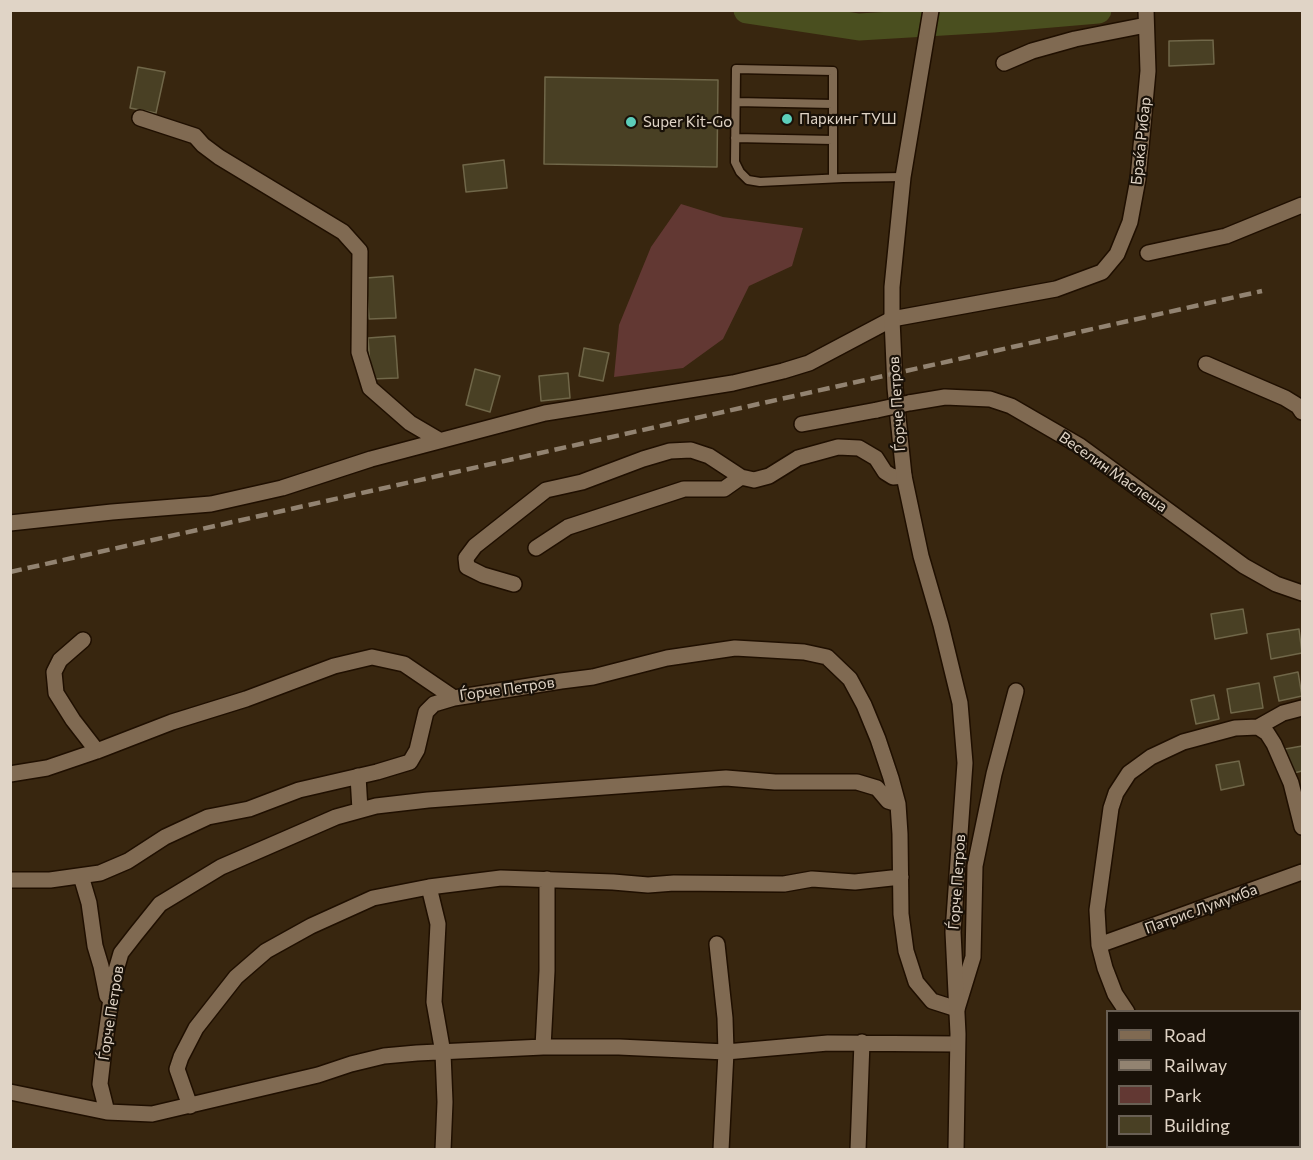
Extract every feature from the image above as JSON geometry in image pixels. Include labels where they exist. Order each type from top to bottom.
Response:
[{"type":"street","name":"Ѓорче Петров","points":[[931,10],[903,177],[892,287],[892,319],[895,397],[904,476],[921,556],[960,703],[965,763],[953,932],[957,1009],[956,1149]]},
{"type":"street","points":[[1004,63],[1032,51],[1146,18]]},
{"type":"street","name":"Браќа Рибар","points":[[892,319],[1056,289],[1102,272],[1117,254],[1130,222],[1138,179],[1148,71],[1146,18]]},
{"type":"street","points":[[140,118],[195,135],[203,145],[219,157],[343,232],[355,244],[360,251],[359,352],[370,388],[410,423],[439,440]]},
{"type":"street","points":[[1148,253],[1226,236],[1302,205]]},
{"type":"street","points":[[10,523],[211,504],[282,488],[371,459],[545,413],[733,383],[783,371],[809,363],[892,319]]},
{"type":"street","points":[[1206,363],[1285,398],[1298,406],[1302,412]]},
{"type":"street","name":"Веселин Маслеша","points":[[802,424],[945,397],[990,399],[1011,406],[1080,446],[1244,566],[1276,584],[1302,593]]},
{"type":"street","points":[[514,584],[483,575],[467,567],[466,558],[474,546],[546,490],[582,482],[670,451],[691,450],[709,456],[741,477],[754,480],[769,476],[798,458],[837,447],[859,448],[876,458],[885,472],[892,477],[904,476]]},
{"type":"street","points":[[536,548],[568,527],[684,489],[724,489],[741,477]]},
{"type":"street","points":[[83,640],[60,660],[54,672],[56,693],[97,751]]},
{"type":"street","name":"Ѓорче Петров","points":[[10,774],[47,768],[334,666],[372,657],[404,664],[454,698],[593,678],[667,658],[735,648],[804,652],[827,657],[850,679],[864,705],[891,778],[898,804],[901,914],[906,951],[916,982],[932,1001],[957,1009]]},
{"type":"street","points":[[957,1009],[973,957],[975,866],[994,774],[1016,692]]},
{"type":"street","points":[[10,880],[50,880],[100,873],[128,861],[165,837],[208,817],[249,809],[299,790],[410,762],[417,750],[426,712],[434,704],[454,698]]},
{"type":"street","points":[[1126,1010],[1115,994],[1105,968],[1096,910],[1111,808],[1116,793],[1129,773],[1151,757],[1183,742],[1235,728],[1258,727],[1283,713],[1302,708]]},
{"type":"street","points":[[1258,727],[1267,733],[1275,744],[1291,783],[1302,827]]},
{"type":"street","points":[[358,776],[360,810]]},
{"type":"street","name":"Ѓорче Петров","points":[[107,1112],[100,1084],[114,977],[121,953],[160,904],[221,867],[336,817],[376,806],[726,778],[775,782],[857,782],[877,788],[888,801],[898,804]]},
{"type":"street","name":"Патрис Лумумба","points":[[1100,945],[1302,872]]},
{"type":"street","points":[[81,876],[89,903],[95,946],[110,1012]]},
{"type":"street","points":[[190,1106],[177,1069],[181,1057],[196,1028],[236,977],[266,951],[311,926],[373,898],[429,887],[501,878],[648,885],[674,883],[784,884],[812,879],[855,882],[901,877]]},
{"type":"street","points":[[543,1047],[547,971],[547,879]]},
{"type":"street","points":[[429,887],[438,924],[434,1002],[443,1053],[445,1102],[443,1149]]},
{"type":"street","points":[[717,944],[725,1018],[726,1052],[721,1149]]},
{"type":"street","points":[[858,1149],[862,1042]]},
{"type":"street","points":[[10,1092],[107,1112],[152,1114],[318,1075],[384,1056],[543,1047],[619,1047],[726,1052],[828,1043],[957,1044]]},
{"type":"lane","points":[[832,178],[833,71],[736,69],[735,162],[740,172],[748,180],[760,182],[903,177]]},
{"type":"lane","points":[[736,102],[833,104]]},
{"type":"lane","points":[[735,138],[833,140]]},
{"type":"green space","points":[[681,204],[723,217],[803,228],[792,266],[749,286],[723,339],[683,368],[614,377],[619,325],[651,247]]},
{"type":"building","points":[[1213,40],[1214,64],[1169,66],[1169,41]]},
{"type":"building","points":[[138,67],[165,72],[156,113],[130,108]]},
{"type":"building","name":"Super Kit-Go","points":[[545,77],[718,80],[717,167],[544,164]]},
{"type":"building","points":[[504,160],[507,188],[466,192],[463,165]]},
{"type":"building","points":[[393,276],[396,318],[369,319],[366,278]]},
{"type":"building","points":[[395,336],[398,378],[371,379],[368,338]]},
{"type":"building","points":[[584,348],[609,353],[603,381],[579,376]]},
{"type":"building","points":[[475,369],[500,376],[490,412],[466,405]]},
{"type":"building","points":[[568,373],[570,398],[541,401],[539,376]]},
{"type":"building","points":[[1243,609],[1247,633],[1215,639],[1211,614]]},
{"type":"building","points":[[1299,629],[1302,653],[1271,659],[1267,634]]},
{"type":"building","points":[[1298,672],[1302,696],[1279,701],[1274,677]]},
{"type":"building","points":[[1259,683],[1263,708],[1231,713],[1227,689]]},
{"type":"building","points":[[1214,695],[1219,719],[1196,724],[1191,700]]},
{"type":"building","points":[[1302,746],[1302,771],[1290,774],[1285,749]]},
{"type":"building","points":[[1239,761],[1244,785],[1221,790],[1216,765]]},
{"type":"waterway","points":[[747,10],[859,27],[1098,10]]},
{"type":"railway","points":[[10,572],[1262,291]]},
{"type":"place","name":"Паркинг ТУШ","points":[[787,119]]},
{"type":"place","name":"Super Kit-Go","points":[[631,122]]}]
